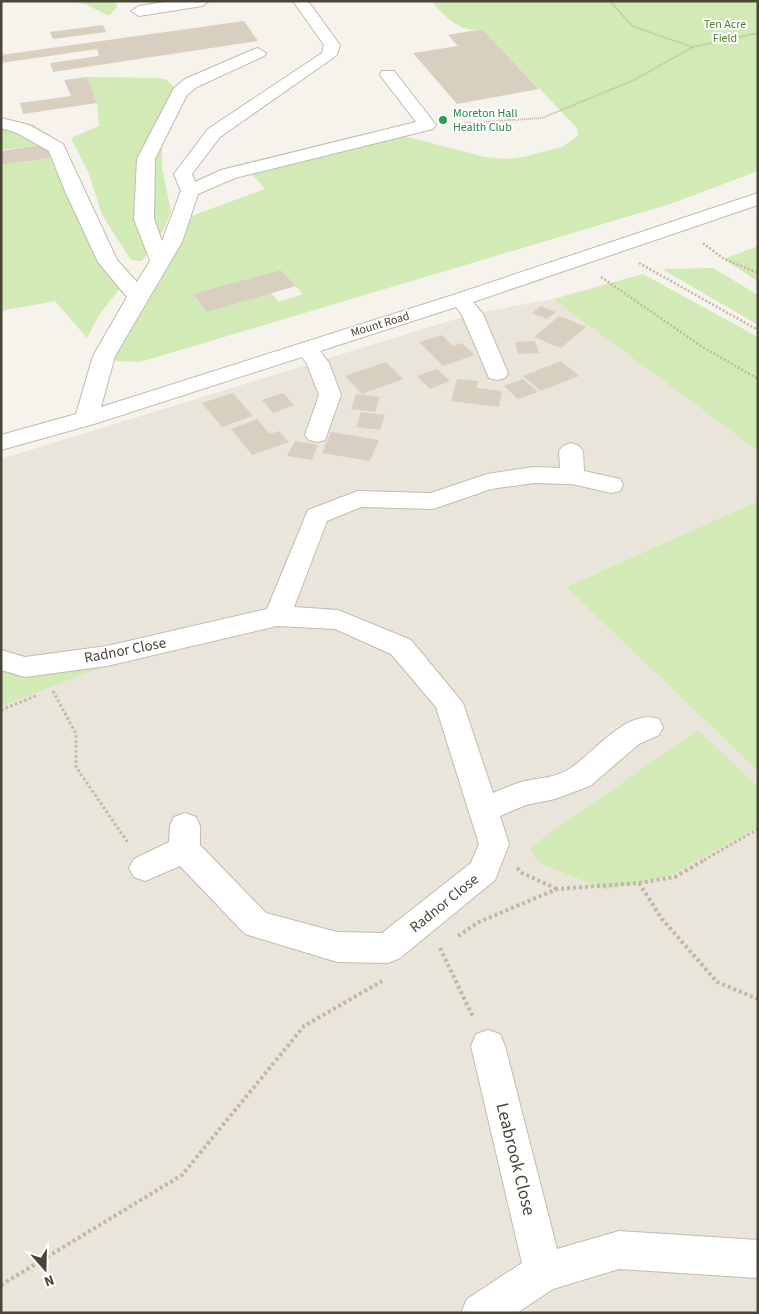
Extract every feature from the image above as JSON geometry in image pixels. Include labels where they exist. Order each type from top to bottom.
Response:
[{"type":"street","points":[[139,11],[202,1]]},
{"type":"street","points":[[86,419],[104,356],[138,296],[172,242],[190,191],[183,174],[214,133],[329,55],[332,46],[300,1]]},
{"type":"street","points":[[160,260],[144,219],[146,159],[180,92],[191,83],[258,53]]},
{"type":"street","points":[[190,191],[228,174],[426,126],[388,75]]},
{"type":"street","points":[[1,123],[23,129],[57,148],[74,191],[108,262],[138,296]]},
{"type":"street","name":"Mount Road","points":[[1,443],[86,419],[460,299],[620,247],[758,199]]},
{"type":"street","points":[[460,299],[472,314],[497,373]]},
{"type":"street","points":[[306,348],[318,363],[330,394],[317,435]]},
{"type":"street","points":[[571,451],[572,476]]},
{"type":"street","points":[[277,616],[317,516],[358,499],[433,501],[487,482],[534,475],[572,476],[611,485]]},
{"type":"street","name":"Radnor Close","points":[[1,660],[26,666],[107,656],[277,616],[338,620],[401,647],[449,704],[494,844],[484,871],[388,948],[337,947],[256,924],[184,838],[146,868]]},
{"type":"street","points":[[483,810],[522,794],[555,787],[579,778],[629,736],[649,727]]},
{"type":"street","name":"Leabrook Close","points":[[488,1046],[544,1272]]},
{"type":"street","points":[[481,1313],[544,1272],[619,1250],[758,1259]]},
{"type":"path","points":[[610,1],[632,26],[693,47]]},
{"type":"path","points":[[426,126],[542,118],[634,80],[693,47],[758,33]]},
{"type":"path","points":[[703,243],[724,259],[758,273]]},
{"type":"path","points":[[620,247],[640,264],[758,330]]},
{"type":"path","points":[[600,277],[701,346],[758,379]]},
{"type":"path","points":[[52,689],[76,734],[76,766],[146,868]]},
{"type":"path","points":[[456,937],[479,922],[557,889],[639,883],[675,878],[758,829]]},
{"type":"path","points":[[494,844],[522,873],[557,889]]},
{"type":"path","points":[[639,883],[662,919],[717,982],[758,999]]},
{"type":"path","points":[[432,952],[448,943]]},
{"type":"path","points":[[440,948],[488,1046]]},
{"type":"path","points":[[1,1285],[182,1175],[304,1026],[383,980]]},
{"type":"shaded area","points":[[553,299],[758,451],[758,501],[566,587],[758,771],[758,1313],[1,1313],[1,459],[472,314]]},
{"type":"green space","points":[[71,1],[114,1],[118,6],[109,16],[87,5]]},
{"type":"green space","name":"Ten Acre Field","points":[[431,1],[758,1],[758,171],[670,204],[140,362],[118,361],[104,356],[186,218],[265,189],[243,164],[363,134],[408,137],[485,157],[507,159],[562,147],[578,136],[577,128],[482,29],[466,29],[460,26],[448,18]],"holes":[[[281,270],[303,294],[279,302],[268,290],[194,294]]]},
{"type":"green space","points":[[87,77],[159,78],[167,80],[174,87],[162,143],[162,168],[171,211],[164,229],[142,261],[131,260],[102,215],[89,174],[71,138],[99,126],[97,103]]},
{"type":"green space","points":[[1,118],[32,124],[61,142],[121,287],[99,315],[87,338],[55,301],[1,311],[1,165],[50,158],[55,143],[1,150]]},
{"type":"green space","points":[[758,246],[758,282],[724,259]]},
{"type":"green space","points":[[713,268],[758,295],[758,325],[662,269]]},
{"type":"green space","points":[[643,274],[758,337],[758,451],[553,299]]},
{"type":"green space","points":[[758,501],[758,771],[566,587]]},
{"type":"green space","points":[[136,654],[1,706],[1,660]]},
{"type":"green space","points":[[698,730],[758,787],[758,827],[671,875],[606,890],[539,863],[529,848]]},
{"type":"building","points":[[244,21],[258,41],[53,72],[50,63],[99,56],[97,49],[1,63],[1,55]]},
{"type":"building","points":[[103,25],[106,32],[53,39],[50,32]]},
{"type":"building","points":[[482,29],[539,89],[457,104],[413,53],[458,46],[448,35]]},
{"type":"building","points":[[87,77],[97,103],[23,114],[20,103],[71,96],[64,80]]},
{"type":"building","points":[[47,144],[50,158],[1,165],[1,151]]},
{"type":"building","points":[[281,270],[296,286],[207,312],[193,294]]},
{"type":"building","points":[[541,306],[556,312],[547,319],[532,313]]},
{"type":"building","points":[[559,316],[586,327],[561,348],[534,337]]},
{"type":"building","points":[[442,335],[453,346],[462,343],[475,355],[443,366],[419,342]]},
{"type":"building","points":[[535,341],[539,353],[518,354],[515,342]]},
{"type":"building","points":[[561,361],[579,376],[541,391],[523,376]]},
{"type":"building","points":[[386,362],[403,379],[362,394],[345,376]]},
{"type":"building","points":[[437,369],[450,381],[430,389],[417,376]]},
{"type":"building","points":[[457,379],[478,381],[476,388],[502,391],[499,407],[451,401]]},
{"type":"building","points":[[523,379],[538,392],[518,399],[504,386]]},
{"type":"building","points":[[233,393],[253,416],[222,427],[202,403]]},
{"type":"building","points":[[283,393],[294,405],[273,413],[262,400]]},
{"type":"building","points":[[356,394],[380,397],[375,412],[351,409]]},
{"type":"building","points":[[361,412],[385,415],[380,430],[356,427]]},
{"type":"building","points":[[257,419],[270,434],[279,431],[289,442],[252,455],[231,429]]},
{"type":"building","points":[[331,432],[379,440],[370,461],[322,453]]},
{"type":"building","points":[[295,441],[318,445],[312,460],[287,456]]},
{"type":"place","name":"Moreton Hall Health Club","points":[[443,120]]}]
